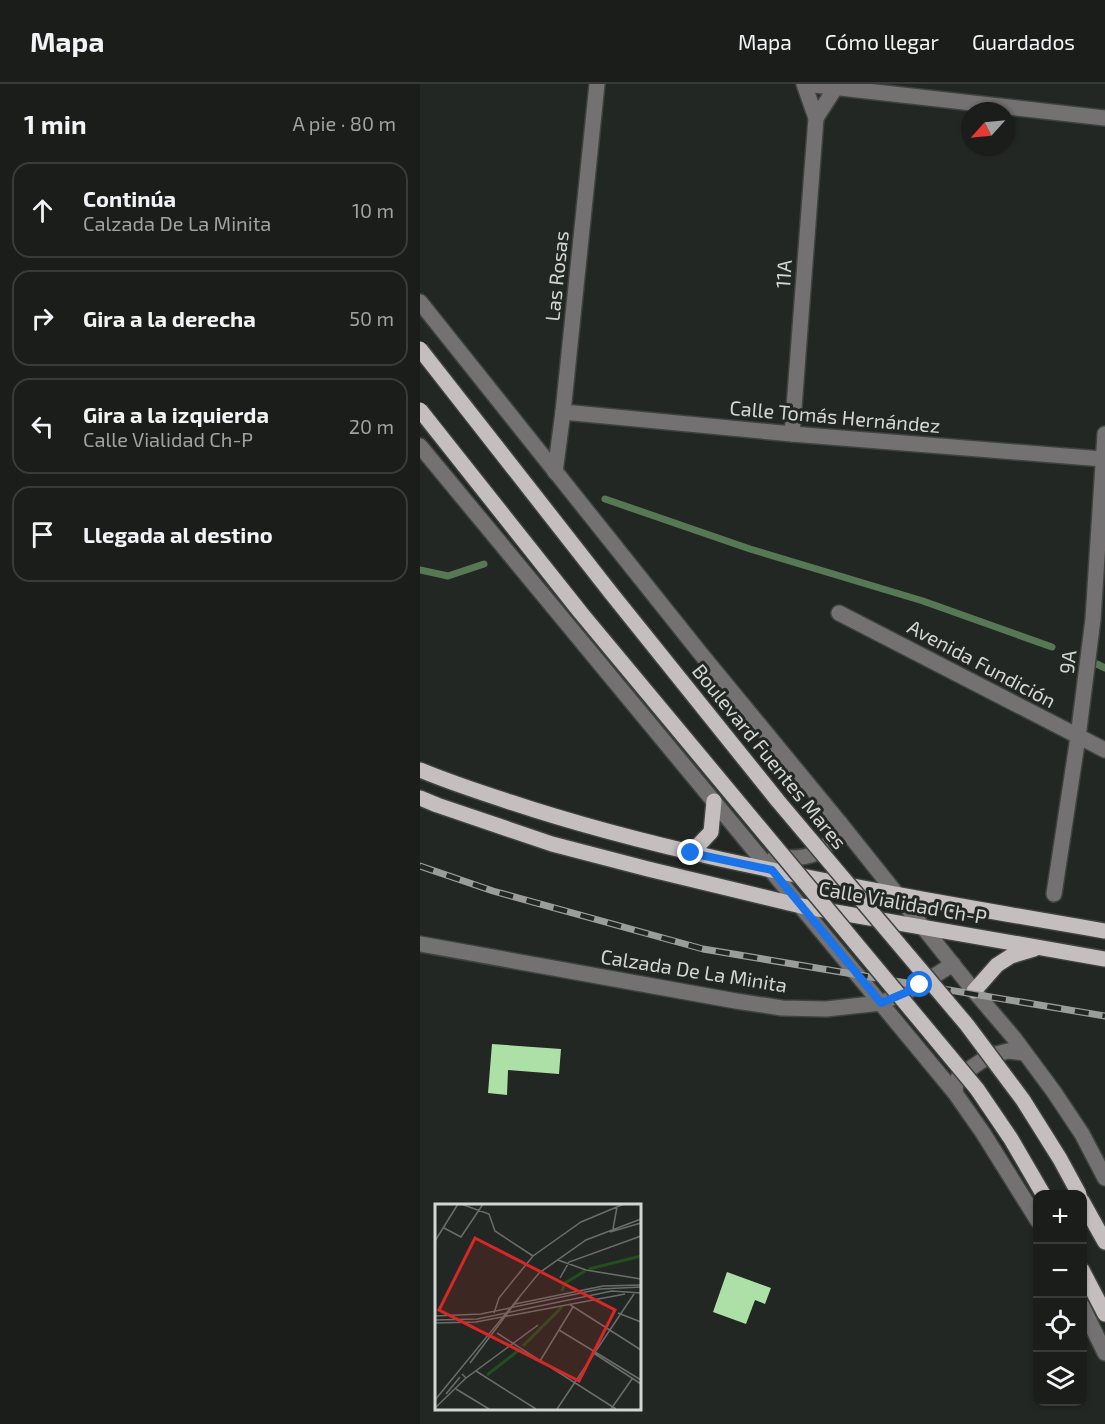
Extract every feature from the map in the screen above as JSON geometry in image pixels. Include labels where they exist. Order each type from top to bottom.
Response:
[{"type":"main road","name":"Boulevard Fuentes Mares","points":[[420,350],[778,801],[967,1025],[1023,1100],[1077,1190]]},
{"type":"main road","points":[[420,410],[581,613],[977,1089],[1011,1139],[1041,1190]]},
{"type":"main road","name":"Calle Vialidad Ch-P","points":[[420,770],[448,782],[552,816],[691,853],[897,895],[1105,931]]},
{"type":"main road","name":"Calle Vialidad Ch-P","points":[[420,798],[552,844],[801,906],[1105,959]]},
{"type":"main road","points":[[691,853],[711,832],[714,801]]},
{"type":"main road","points":[[974,991],[997,965],[1011,956],[1036,948]]},
{"type":"main road","points":[[1087,1208],[1105,1242]]},
{"type":"main road","points":[[1087,1278],[1105,1314]]},
{"type":"street","name":"Las Rosas","points":[[555,472],[597,84]]},
{"type":"street","points":[[805,84],[1105,118]]},
{"type":"street","name":"11A","points":[[792,434],[816,118],[805,84]]},
{"type":"street","name":"11A","points":[[816,118],[836,86]]},
{"type":"street","points":[[420,302],[701,654],[1025,1053],[1076,1126],[1105,1178]]},
{"type":"street","name":"Calle Tomás Hernández","points":[[563,412],[792,434],[1103,459]]},
{"type":"street","name":"9A","points":[[1054,894],[1093,619],[1105,434]]},
{"type":"street","points":[[420,446],[954,1093],[983,1132],[1033,1213]]},
{"type":"street","name":"Avenida Fundición","points":[[839,613],[1105,750]]},
{"type":"street","points":[[755,851],[789,858],[820,852],[836,836],[840,823]]},
{"type":"street","name":"Calzada De La Minita","points":[[420,944],[782,1008],[826,1009],[881,1003],[920,985],[953,964]]},
{"type":"street","points":[[954,1093],[959,1076],[988,1056],[1008,1051],[1025,1053]]},
{"type":"street","points":[[1087,1315],[1105,1353]]},
{"type":"building","points":[[492,1044],[561,1049],[559,1074],[508,1070],[507,1095],[488,1093]]},
{"type":"building","points":[[727,1272],[771,1288],[765,1304],[755,1300],[746,1324],[713,1312]]},
{"type":"waterway","points":[[605,499],[750,549],[923,601],[1052,647]]},
{"type":"waterway","points":[[420,570],[448,576],[484,564]]},
{"type":"waterway","points":[[1097,664],[1105,668]]},
{"type":"railway","points":[[420,866],[493,891],[703,949],[1105,1016]]},
{"type":"route","points":[[691,853],[772,870],[881,1003],[920,985]]}]
